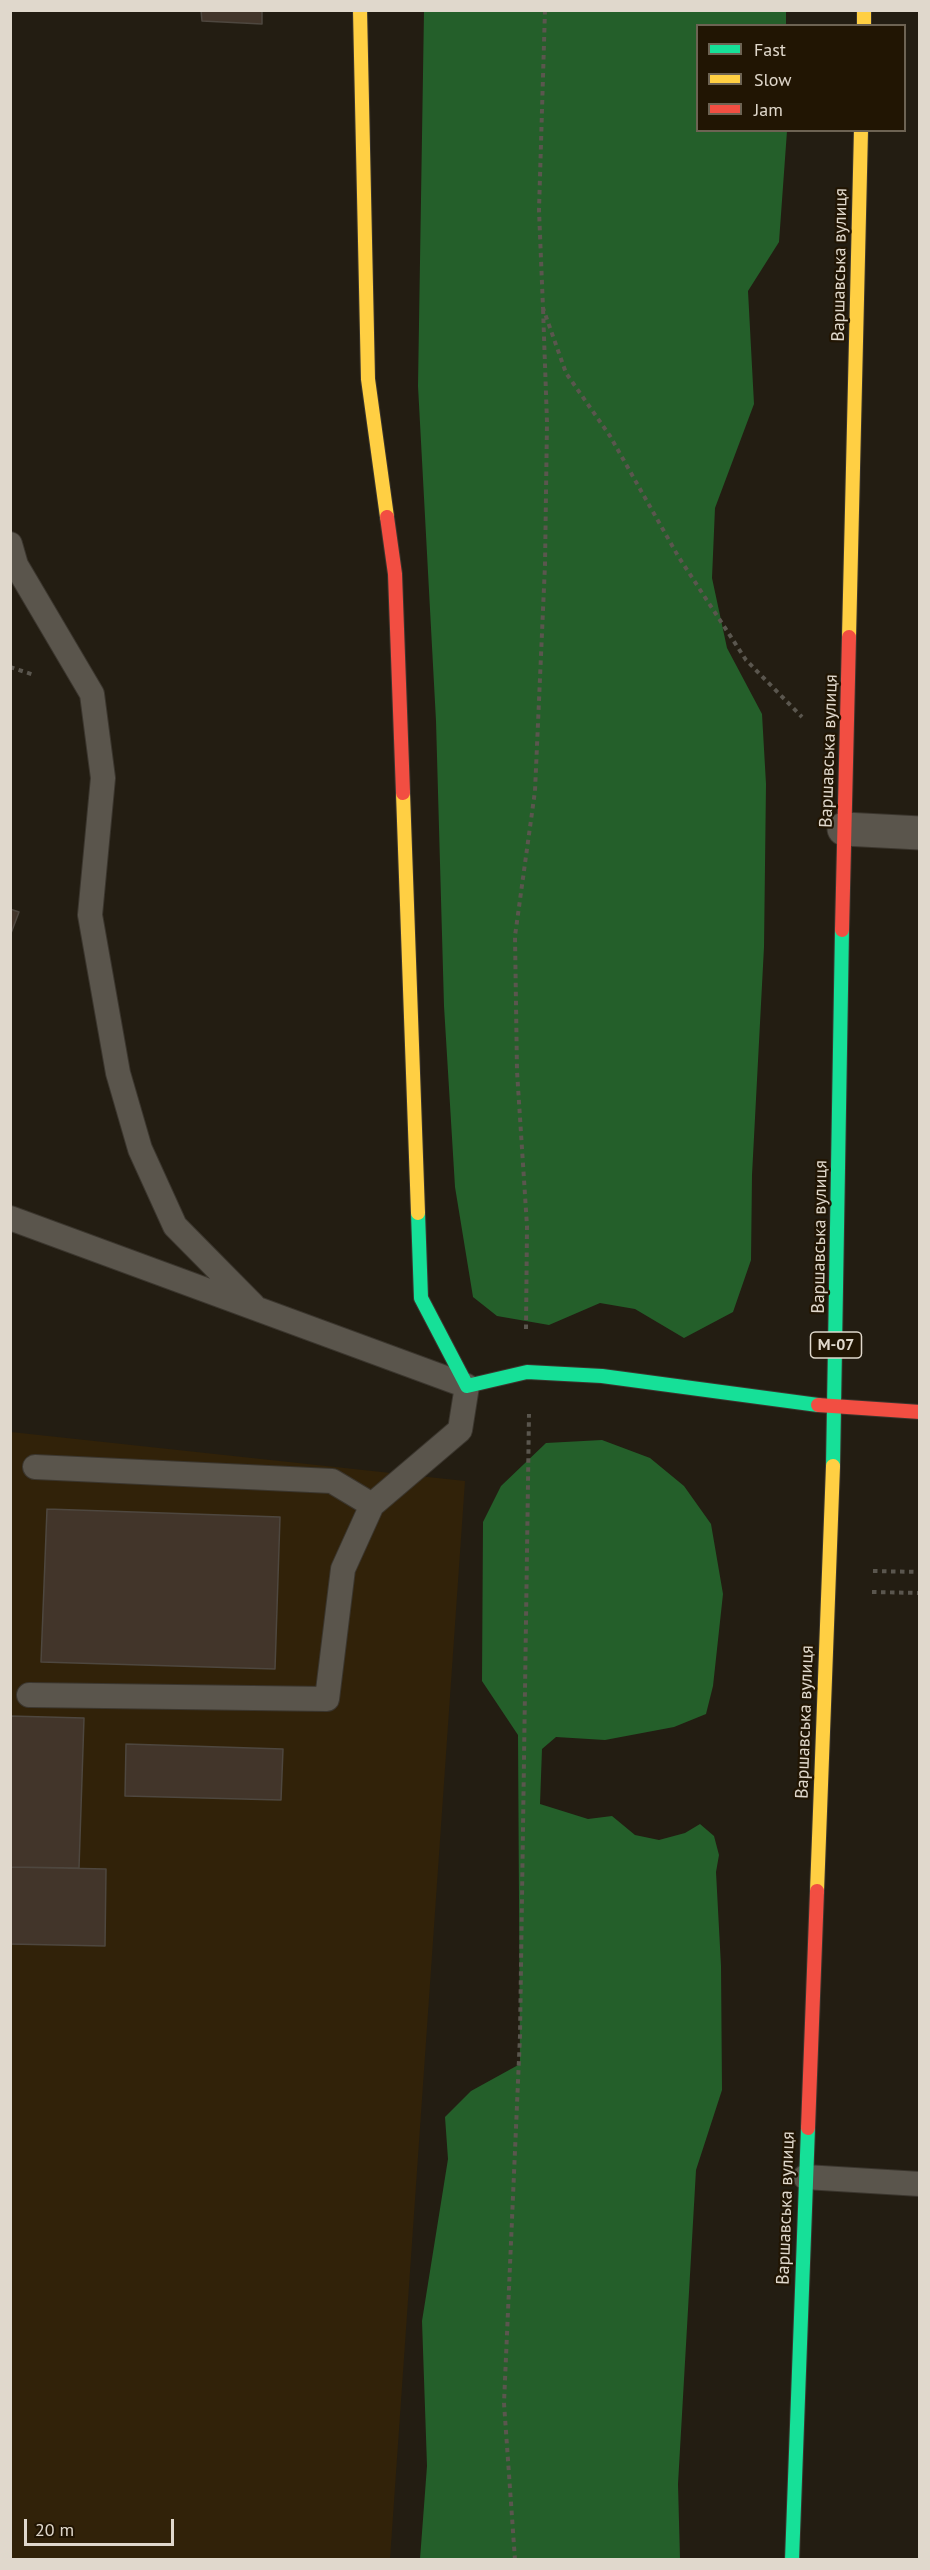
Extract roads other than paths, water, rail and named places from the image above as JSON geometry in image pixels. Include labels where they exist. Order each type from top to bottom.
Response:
[{"type":"main road","points":[[360,10],[368,379],[395,574],[421,1298],[467,1386],[527,1372],[602,1376],[835,1407],[920,1412]]},
{"type":"main road","name":"Варшавська вулиця","points":[[792,2559],[835,1407],[844,829],[861,132]]},
{"type":"street","points":[[844,829],[920,833]]},
{"type":"lane","points":[[10,544],[16,565],[92,694],[103,778],[90,915],[117,1073],[140,1149],[175,1226],[259,1311]]},
{"type":"lane","points":[[10,1218],[467,1386],[460,1430],[372,1504],[343,1569],[327,1699],[29,1695]]},
{"type":"lane","points":[[35,1467],[332,1481],[372,1504]]},
{"type":"lane","points":[[805,2177],[920,2184]]}]
